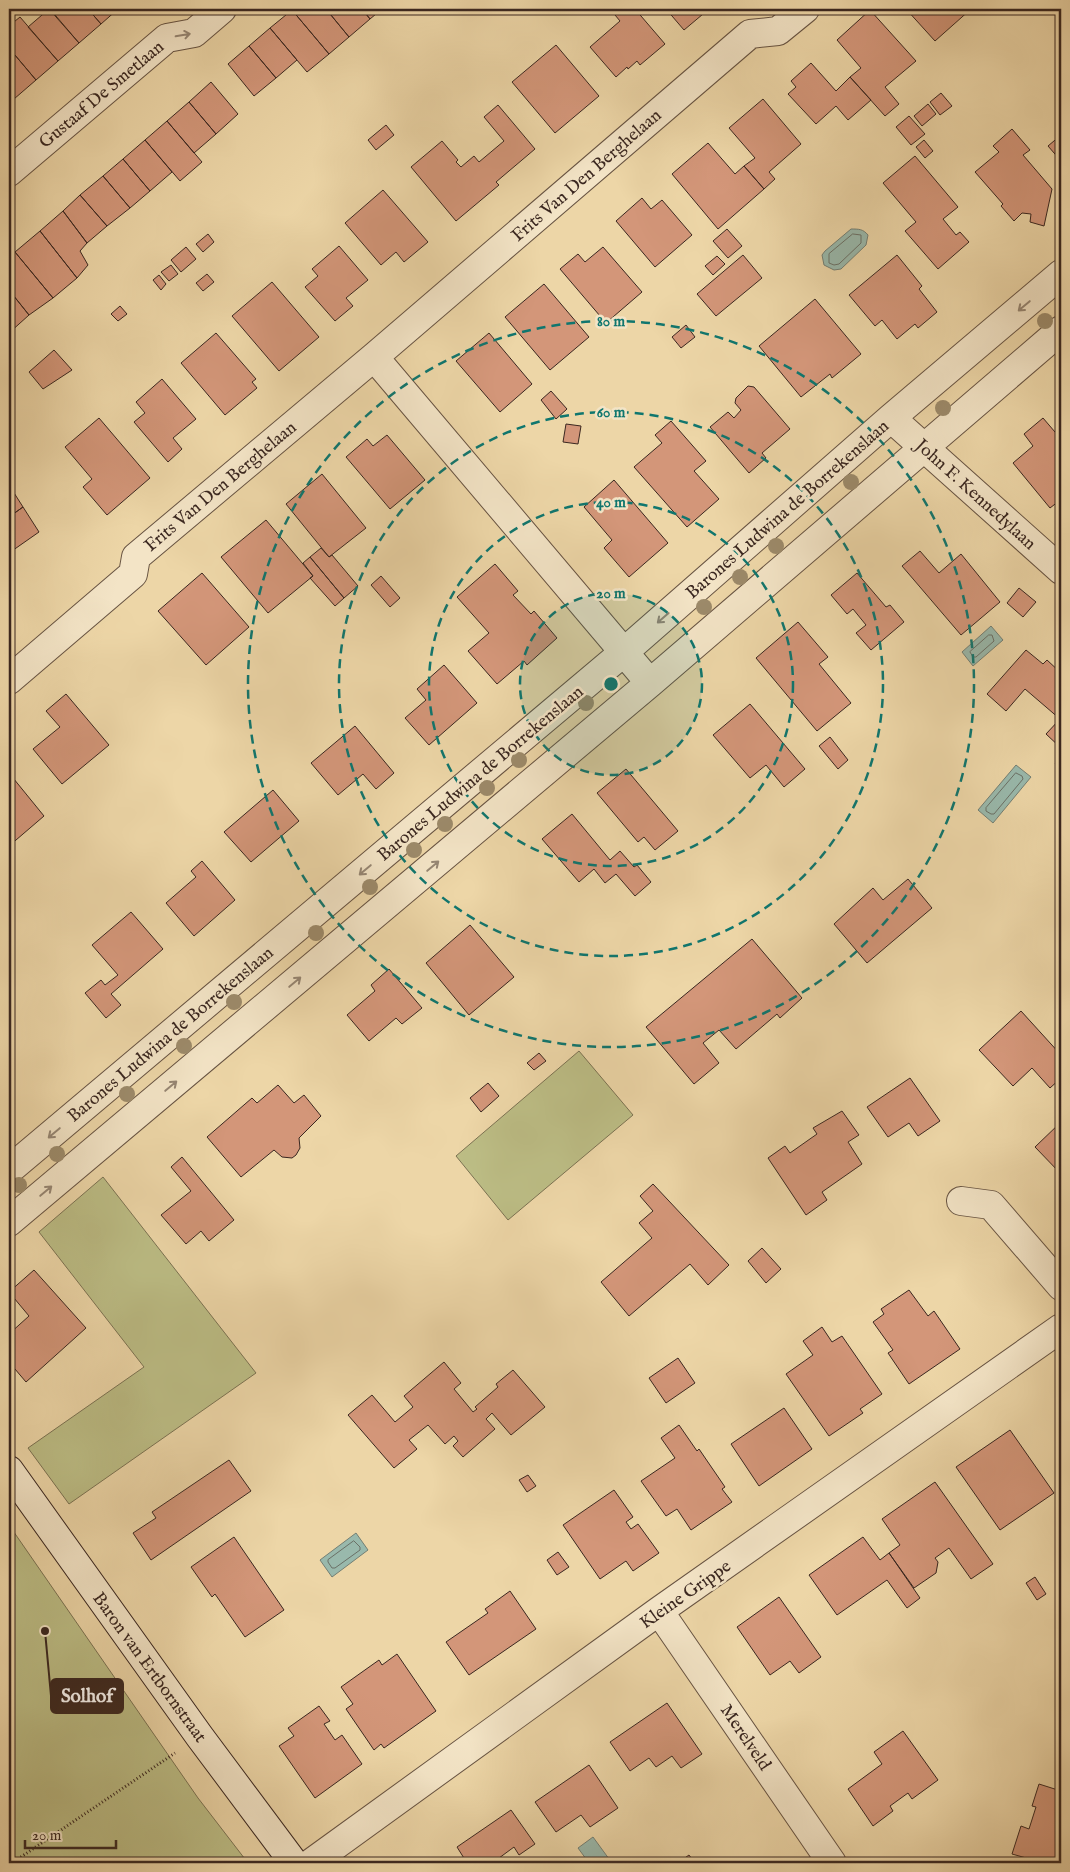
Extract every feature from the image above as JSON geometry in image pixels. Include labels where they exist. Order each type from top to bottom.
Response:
[{"type":"street","name":"Gustaaf De Smetlaan","points":[[9,172],[167,38],[194,33],[222,9]]},
{"type":"street","name":"Frits Van Den Berghelaan","points":[[9,680],[133,574],[136,557],[374,357],[750,34],[778,31],[804,9]]},
{"type":"street","name":"Barones Ludwina de Borrekenslaan","points":[[9,1170],[624,652],[891,418],[1061,274]]},
{"type":"street","points":[[9,1222],[650,683],[1061,330]]},
{"type":"street","points":[[374,357],[650,683]]},
{"type":"street","name":"John F. Kennedylaan","points":[[891,418],[1061,570]]},
{"type":"street","points":[[961,1201],[991,1205],[1061,1286]]},
{"type":"street","name":"Kleine Grippe","points":[[311,1863],[659,1611],[1061,1328]]},
{"type":"street","name":"Baron van Ertbornstraat","points":[[9,1470],[200,1737],[294,1863]]},
{"type":"street","name":"Merelveld","points":[[659,1611],[832,1863]]},
{"type":"path","points":[[12,1863],[200,1737]]},
{"type":"green space","points":[[579,1051],[633,1115],[508,1220],[456,1156]]},
{"type":"green space","points":[[103,1177],[256,1373],[69,1504],[28,1448],[144,1367],[39,1232]]},
{"type":"green space","points":[[9,1525],[198,1798],[248,1863],[9,1863]]},
{"type":"water","points":[[851,229],[861,230],[868,235],[866,245],[841,269],[834,270],[824,265],[822,255],[825,251]]},
{"type":"water","points":[[991,626],[1003,640],[973,666],[962,652]]},
{"type":"water","points":[[1016,765],[1031,777],[993,823],[978,810]]},
{"type":"water","points":[[356,1533],[368,1550],[332,1577],[320,1560]]},
{"type":"water","points":[[593,1837],[612,1863],[589,1863],[578,1848]]},
{"type":"building","points":[[49,9],[79,43],[58,61],[28,27]]},
{"type":"building","points":[[50,9],[88,9],[101,24],[79,43]]},
{"type":"building","points":[[88,9],[118,9],[101,24]]},
{"type":"building","points":[[326,9],[349,37],[329,54],[292,10]]},
{"type":"building","points":[[326,9],[362,9],[370,19],[349,37]]},
{"type":"building","points":[[362,9],[382,9],[370,19]]},
{"type":"building","points":[[610,9],[635,9],[665,44],[640,65],[637,61],[616,77],[590,47],[620,21]]},
{"type":"building","points":[[666,9],[709,9],[684,30]]},
{"type":"building","points":[[906,9],[971,9],[935,41]]},
{"type":"building","points":[[292,10],[329,54],[307,72],[270,28]]},
{"type":"building","points":[[870,10],[916,61],[885,87],[899,104],[885,116],[850,77],[861,68],[837,40]]},
{"type":"building","points":[[20,17],[58,61],[36,80],[9,48],[9,26]]},
{"type":"building","points":[[270,28],[297,60],[276,78],[249,46]]},
{"type":"building","points":[[556,45],[599,96],[555,133],[512,82]]},
{"type":"building","points":[[249,46],[276,78],[254,96],[228,64]]},
{"type":"building","points":[[9,48],[36,80],[14,99],[9,93]]},
{"type":"building","points":[[811,63],[836,91],[850,77],[871,100],[848,120],[836,106],[816,124],[788,94],[796,87],[791,81]]},
{"type":"building","points":[[211,82],[238,114],[216,134],[189,102]]},
{"type":"building","points":[[9,93],[14,99],[9,103]]},
{"type":"building","points":[[941,93],[952,106],[940,115],[930,102]]},
{"type":"building","points":[[763,99],[801,144],[769,172],[775,179],[764,189],[744,166],[755,158],[729,128]]},
{"type":"building","points":[[189,102],[216,134],[194,153],[167,121]]},
{"type":"building","points":[[928,104],[936,114],[922,126],[914,116]]},
{"type":"building","points":[[498,105],[535,149],[496,182],[499,185],[456,221],[411,167],[442,141],[458,160],[456,162],[461,167],[474,156],[479,162],[504,141],[484,117]]},
{"type":"building","points":[[909,116],[925,134],[911,145],[896,127]]},
{"type":"building","points":[[167,121],[202,162],[180,181],[145,140]]},
{"type":"building","points":[[386,125],[394,135],[376,150],[368,140]]},
{"type":"building","points":[[1012,129],[1030,150],[1023,155],[1052,189],[1044,226],[1030,222],[1031,214],[1022,213],[1014,221],[1001,206],[1003,204],[975,172],[999,152],[993,146]]},
{"type":"building","points":[[1061,135],[1061,161],[1048,146]]},
{"type":"building","points":[[145,140],[172,172],[150,191],[123,159]]},
{"type":"building","points":[[924,140],[933,151],[925,158],[916,147]]},
{"type":"building","points":[[708,143],[735,174],[744,166],[764,189],[718,229],[672,174]]},
{"type":"building","points":[[915,156],[958,207],[943,219],[956,235],[960,232],[969,242],[938,269],[905,231],[916,222],[883,183]]},
{"type":"building","points":[[123,159],[150,191],[130,208],[103,176]]},
{"type":"building","points":[[103,176],[130,208],[107,226],[80,195]]},
{"type":"building","points":[[383,190],[428,242],[404,262],[396,252],[381,265],[345,223]]},
{"type":"building","points":[[80,195],[107,226],[87,243],[63,211]]},
{"type":"building","points":[[642,198],[651,209],[662,200],[692,235],[655,267],[616,221]]},
{"type":"building","points":[[63,211],[87,243],[80,251],[88,265],[77,278],[40,231]]},
{"type":"building","points":[[727,229],[742,246],[728,258],[713,241]]},
{"type":"building","points":[[40,231],[77,278],[53,298],[15,252]]},
{"type":"building","points":[[208,234],[214,242],[203,252],[196,244]]},
{"type":"building","points":[[339,246],[368,280],[346,298],[353,306],[335,321],[305,287],[318,276],[312,269]]},
{"type":"building","points":[[186,247],[196,259],[181,272],[171,260]]},
{"type":"building","points":[[603,247],[642,292],[606,323],[560,269],[578,254],[585,262]]},
{"type":"building","points":[[15,252],[53,298],[29,315],[9,290],[9,258]]},
{"type":"building","points":[[743,255],[762,278],[716,316],[697,294]]},
{"type":"building","points":[[897,255],[922,286],[919,289],[937,312],[918,328],[915,324],[897,339],[882,320],[875,326],[849,295]]},
{"type":"building","points":[[717,256],[725,264],[713,275],[705,266]]},
{"type":"building","points":[[171,265],[178,274],[169,281],[161,272]]},
{"type":"building","points":[[207,274],[214,282],[203,291],[196,283]]},
{"type":"building","points":[[159,275],[166,284],[161,290],[153,280]]},
{"type":"building","points":[[272,282],[319,337],[279,371],[232,316]]},
{"type":"building","points":[[544,284],[589,337],[550,370],[505,317]]},
{"type":"building","points":[[9,290],[29,315],[9,333]]},
{"type":"building","points":[[815,299],[861,354],[832,378],[830,374],[801,397],[759,346]]},
{"type":"building","points":[[120,306],[127,314],[118,321],[111,314]]},
{"type":"building","points":[[686,325],[695,337],[681,348],[672,337]]},
{"type":"building","points":[[216,333],[256,379],[252,382],[257,388],[225,415],[181,363]]},
{"type":"building","points":[[489,333],[532,384],[500,412],[456,361]]},
{"type":"building","points":[[54,350],[72,370],[43,389],[29,372]]},
{"type":"building","points":[[162,379],[196,419],[173,438],[182,449],[168,462],[134,422],[145,413],[136,402]]},
{"type":"building","points":[[748,386],[754,387],[790,429],[762,453],[766,458],[749,473],[710,427],[728,412],[734,418],[741,410],[735,403],[736,398]]},
{"type":"building","points":[[551,391],[567,409],[556,419],[541,400]]},
{"type":"building","points":[[99,418],[150,478],[107,515],[83,487],[92,479],[65,447]]},
{"type":"building","points":[[1043,418],[1061,439],[1061,504],[1059,501],[1050,508],[1013,463],[1033,446],[1024,434]]},
{"type":"building","points":[[671,421],[706,461],[694,471],[719,499],[687,527],[634,467],[662,443],[655,435]]},
{"type":"building","points":[[566,424],[581,426],[578,444],[563,442]]},
{"type":"building","points":[[387,435],[425,480],[390,509],[346,457],[367,439],[373,446]]},
{"type":"building","points":[[322,474],[366,528],[329,557],[286,504]]},
{"type":"building","points":[[614,480],[668,543],[629,577],[604,548],[612,540],[584,507]]},
{"type":"building","points":[[9,485],[23,507],[9,517]]},
{"type":"building","points":[[23,507],[39,532],[9,553],[9,517]]},
{"type":"building","points":[[266,520],[313,576],[268,613],[221,557]]},
{"type":"building","points":[[321,548],[329,557],[332,555],[358,586],[344,598],[310,557]]},
{"type":"building","points":[[920,551],[939,573],[961,554],[1000,602],[961,635],[902,566]]},
{"type":"building","points":[[310,557],[344,598],[335,606],[310,578],[313,576],[303,563]]},
{"type":"building","points":[[495,564],[518,591],[513,595],[531,614],[534,611],[557,638],[527,665],[524,661],[497,684],[468,651],[489,633],[457,597]]},
{"type":"building","points":[[202,573],[249,627],[206,665],[158,611]]},
{"type":"building","points":[[857,573],[886,607],[890,605],[904,622],[871,650],[856,633],[866,625],[853,609],[847,614],[831,595]]},
{"type":"building","points":[[381,576],[400,598],[390,607],[371,585]]},
{"type":"building","points":[[1019,588],[1036,602],[1023,617],[1007,603]]},
{"type":"building","points":[[798,622],[828,657],[819,664],[851,703],[817,731],[756,658]]},
{"type":"building","points":[[1026,650],[1043,664],[1047,660],[1061,673],[1061,748],[1046,734],[1060,719],[1025,689],[1006,711],[987,694]]},
{"type":"building","points":[[444,665],[477,703],[429,745],[405,718],[426,700],[417,689]]},
{"type":"building","points":[[66,694],[109,745],[62,784],[33,749],[60,727],[46,711]]},
{"type":"building","points":[[750,704],[805,769],[784,787],[766,765],[750,778],[713,735]]},
{"type":"building","points":[[355,726],[394,773],[376,789],[363,774],[338,795],[311,763]]},
{"type":"building","points":[[830,737],[848,760],[838,769],[819,746]]},
{"type":"building","points":[[1061,757],[1061,769],[1055,764]]},
{"type":"building","points":[[626,769],[678,831],[655,850],[644,837],[638,842],[597,793]]},
{"type":"building","points":[[9,773],[44,816],[9,846]]},
{"type":"building","points":[[273,790],[299,821],[251,862],[224,832]]},
{"type":"building","points":[[572,814],[610,860],[620,851],[634,867],[637,865],[651,882],[635,896],[616,874],[605,883],[594,869],[579,882],[542,839]]},
{"type":"building","points":[[202,861],[235,900],[194,936],[166,903],[196,877],[191,871]]},
{"type":"building","points":[[908,879],[932,908],[867,963],[834,924],[873,888],[883,900]]},
{"type":"building","points":[[131,912],[163,949],[111,994],[121,1005],[106,1018],[85,993],[101,980],[105,985],[118,975],[92,945]]},
{"type":"building","points":[[470,925],[514,977],[469,1015],[426,963]]},
{"type":"building","points":[[752,939],[802,998],[780,1018],[777,1014],[736,1049],[719,1030],[703,1043],[719,1063],[694,1084],[646,1027]]},
{"type":"building","points":[[389,969],[422,1008],[402,1024],[396,1018],[369,1041],[347,1015],[375,991],[371,985]]},
{"type":"building","points":[[1021,1011],[1061,1055],[1061,1078],[1050,1088],[1032,1068],[1013,1086],[979,1050]]},
{"type":"building","points":[[539,1053],[546,1061],[534,1070],[527,1063]]},
{"type":"building","points":[[910,1078],[940,1121],[918,1136],[909,1123],[888,1137],[867,1107]]},
{"type":"building","points":[[488,1083],[499,1096],[481,1112],[470,1098]]},
{"type":"building","points":[[278,1085],[294,1103],[304,1095],[321,1116],[299,1138],[300,1148],[296,1155],[292,1158],[282,1157],[274,1150],[241,1177],[207,1137],[252,1098],[257,1103]]},
{"type":"building","points":[[842,1111],[859,1135],[848,1142],[862,1164],[822,1192],[827,1200],[806,1215],[768,1158],[785,1146],[790,1153],[817,1134],[813,1128]]},
{"type":"building","points":[[1061,1122],[1061,1174],[1035,1147]]},
{"type":"building","points":[[182,1157],[234,1220],[209,1241],[201,1231],[186,1244],[161,1215],[191,1191],[171,1167]]},
{"type":"building","points":[[653,1184],[729,1265],[708,1285],[690,1264],[629,1316],[601,1282],[652,1238],[639,1223],[653,1211],[640,1196]]},
{"type":"building","points":[[762,1248],[781,1269],[766,1283],[748,1261]]},
{"type":"building","points":[[34,1270],[86,1328],[26,1382],[9,1362],[9,1334],[29,1316],[9,1292]]},
{"type":"building","points":[[909,1290],[928,1316],[934,1311],[960,1349],[909,1384],[888,1353],[893,1350],[873,1322],[884,1314],[881,1309]]},
{"type":"building","points":[[822,1327],[832,1342],[842,1336],[882,1394],[860,1409],[863,1413],[829,1436],[786,1374],[813,1355],[803,1341]]},
{"type":"building","points":[[678,1358],[695,1383],[666,1403],[649,1378]]},
{"type":"building","points":[[444,1362],[461,1383],[454,1389],[473,1412],[477,1409],[475,1407],[498,1387],[496,1384],[513,1370],[545,1407],[511,1435],[492,1413],[486,1419],[495,1429],[463,1457],[453,1446],[458,1441],[454,1436],[445,1444],[428,1425],[409,1440],[417,1449],[394,1468],[348,1415],[372,1395],[395,1422],[413,1407],[404,1396]]},
{"type":"building","points":[[784,1408],[812,1449],[759,1486],[731,1444]]},
{"type":"building","points":[[679,1425],[697,1451],[699,1449],[725,1487],[722,1489],[732,1502],[691,1530],[677,1509],[666,1516],[641,1481],[675,1458],[661,1438]]},
{"type":"building","points":[[1010,1430],[1054,1493],[1000,1530],[956,1467]]},
{"type":"building","points":[[229,1460],[251,1491],[151,1560],[133,1533],[156,1518],[152,1512]]},
{"type":"building","points":[[528,1475],[536,1486],[527,1492],[519,1480]]},
{"type":"building","points":[[935,1482],[993,1564],[971,1579],[949,1548],[935,1558],[938,1562],[936,1573],[914,1588],[889,1553],[900,1545],[882,1519]]},
{"type":"building","points":[[614,1490],[633,1517],[626,1522],[631,1529],[638,1524],[659,1553],[633,1571],[626,1561],[600,1579],[563,1525]]},
{"type":"building","points":[[234,1537],[284,1610],[245,1637],[215,1594],[212,1597],[191,1567]]},
{"type":"building","points":[[863,1537],[880,1560],[889,1553],[920,1598],[907,1608],[887,1580],[837,1615],[809,1575]]},
{"type":"building","points":[[558,1552],[569,1567],[557,1575],[547,1560]]},
{"type":"building","points":[[1035,1577],[1046,1594],[1037,1600],[1026,1583]]},
{"type":"building","points":[[510,1591],[536,1629],[469,1675],[446,1642],[488,1613],[485,1609]]},
{"type":"building","points":[[779,1597],[821,1657],[799,1673],[790,1661],[770,1675],[737,1627]]},
{"type":"building","points":[[397,1654],[436,1711],[384,1748],[381,1744],[374,1750],[346,1709],[353,1704],[341,1687],[379,1660],[382,1665]]},
{"type":"building","points":[[667,1703],[702,1754],[681,1768],[672,1756],[656,1767],[649,1758],[630,1771],[610,1742]]},
{"type":"building","points":[[319,1706],[330,1721],[324,1724],[335,1740],[342,1735],[362,1764],[315,1798],[279,1746],[294,1736],[288,1728]]},
{"type":"building","points":[[903,1731],[938,1780],[912,1799],[908,1793],[890,1806],[893,1811],[873,1826],[848,1789],[882,1764],[874,1752]]},
{"type":"building","points":[[589,1765],[618,1808],[590,1827],[581,1815],[556,1832],[535,1802]]},
{"type":"building","points":[[1039,1784],[1061,1791],[1061,1863],[1044,1863],[1012,1854],[1021,1826],[1029,1829],[1036,1807],[1032,1806]]},
{"type":"building","points":[[511,1810],[535,1844],[519,1855],[514,1847],[495,1861],[497,1863],[467,1863],[457,1847]]},
{"type":"building","points":[[689,1855],[695,1863],[679,1863],[679,1862]]},
{"type":"place","name":"Solhof","points":[[45,1631]]}]
